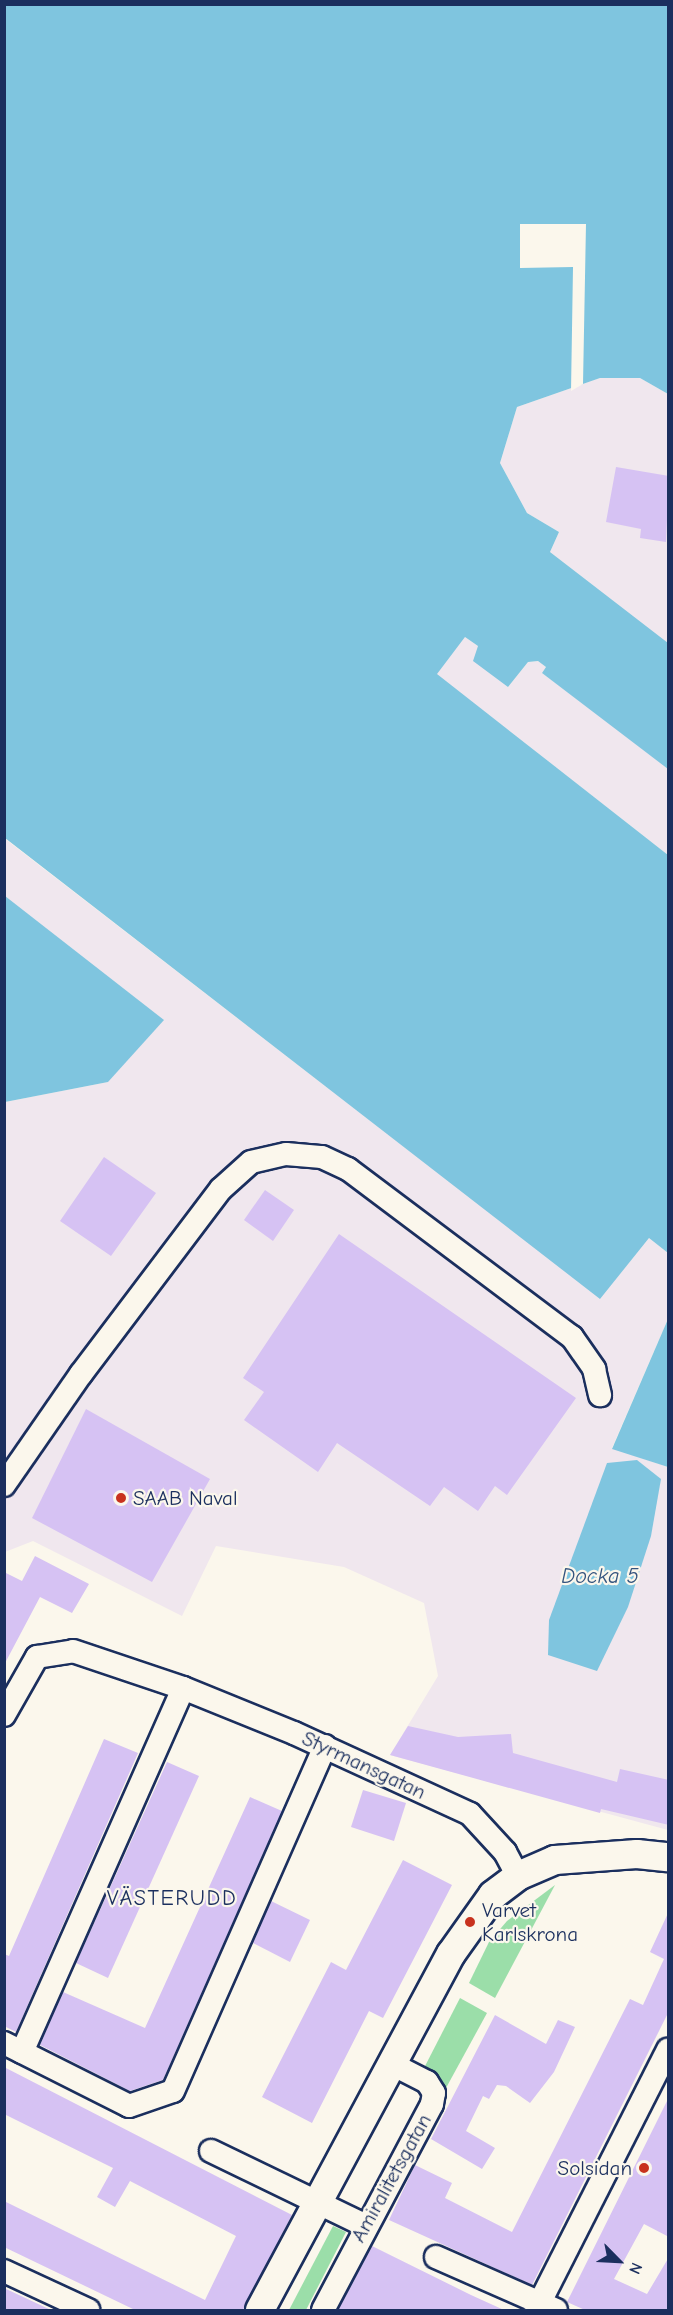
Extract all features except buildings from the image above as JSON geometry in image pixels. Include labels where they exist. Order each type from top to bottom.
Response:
[{"type":"street","points":[[4,1485],[81,1374],[221,1189],[251,1162],[286,1154],[322,1157],[348,1169],[572,1337],[594,1369],[600,1395]]},
{"type":"street","name":"Styrmansgatan","points":[[4,1715],[37,1657],[73,1651],[183,1688],[325,1746],[470,1814],[505,1852],[518,1876]]},
{"type":"street","points":[[183,1688],[13,2047],[129,2106],[173,2091],[325,1746]]},
{"type":"street","points":[[260,2310],[470,1922],[518,1876],[555,1860],[583,1855],[669,1857]]},
{"type":"street","points":[[436,2257],[544,2308],[669,2050]]},
{"type":"street","name":"Amiralitetsgatan","points":[[323,2310],[364,2225],[433,2098],[428,2082],[392,2064]]},
{"type":"street","points":[[211,2151],[364,2225]]},
{"type":"street","points":[[4,2271],[88,2310]]},
{"type":"shaded area","points":[[600,378],[640,378],[668,394],[668,855],[436,674],[465,637],[478,646],[508,687],[528,662],[538,661],[546,667],[542,673],[575,697],[636,619],[550,552],[559,532],[527,513],[500,463],[517,407]]},
{"type":"shaded area","points":[[4,838],[600,1298],[649,1238],[668,1253],[668,1319],[612,1448],[668,1467],[668,1830],[390,1755],[438,1676],[424,1603],[344,1567],[216,1546],[182,1616],[33,1541],[5,1552],[5,1102],[108,1082],[5,896]]},
{"type":"green space","points":[[555,1885],[495,1998],[469,1983],[489,1942],[507,1921]]},
{"type":"green space","points":[[460,1998],[487,2013],[446,2088],[423,2070]]},
{"type":"green space","points":[[333,2226],[346,2232],[306,2310],[289,2310]]},
{"type":"water","points":[[4,5],[668,5],[668,394],[640,378],[600,378],[517,407],[500,463],[527,513],[559,532],[550,552],[668,643],[668,769],[542,673],[546,667],[538,661],[528,662],[508,687],[473,661],[478,646],[465,637],[437,674],[668,855],[668,1253],[649,1238],[600,1299],[5,838]]},
{"type":"water","points":[[5,896],[164,1020],[108,1082],[5,1102]]},
{"type":"water","points":[[668,1319],[668,1467],[612,1449]]},
{"type":"water","name":"Docka 5","points":[[637,1460],[661,1479],[651,1536],[628,1607],[597,1671],[548,1655],[549,1620],[607,1463]]},
{"type":"pier","points":[[520,224],[586,224],[583,384],[571,391],[573,267],[520,268]]},
{"type":"place","name":"SAAB Naval","points":[[121,1498]]},
{"type":"place","name":"Varvet Karlskrona","points":[[470,1922]]},
{"type":"place","name":"Solsidan","points":[[644,2168]]},
{"type":"district","name":"VÄSTERUDD","points":[[172,1899]]}]
